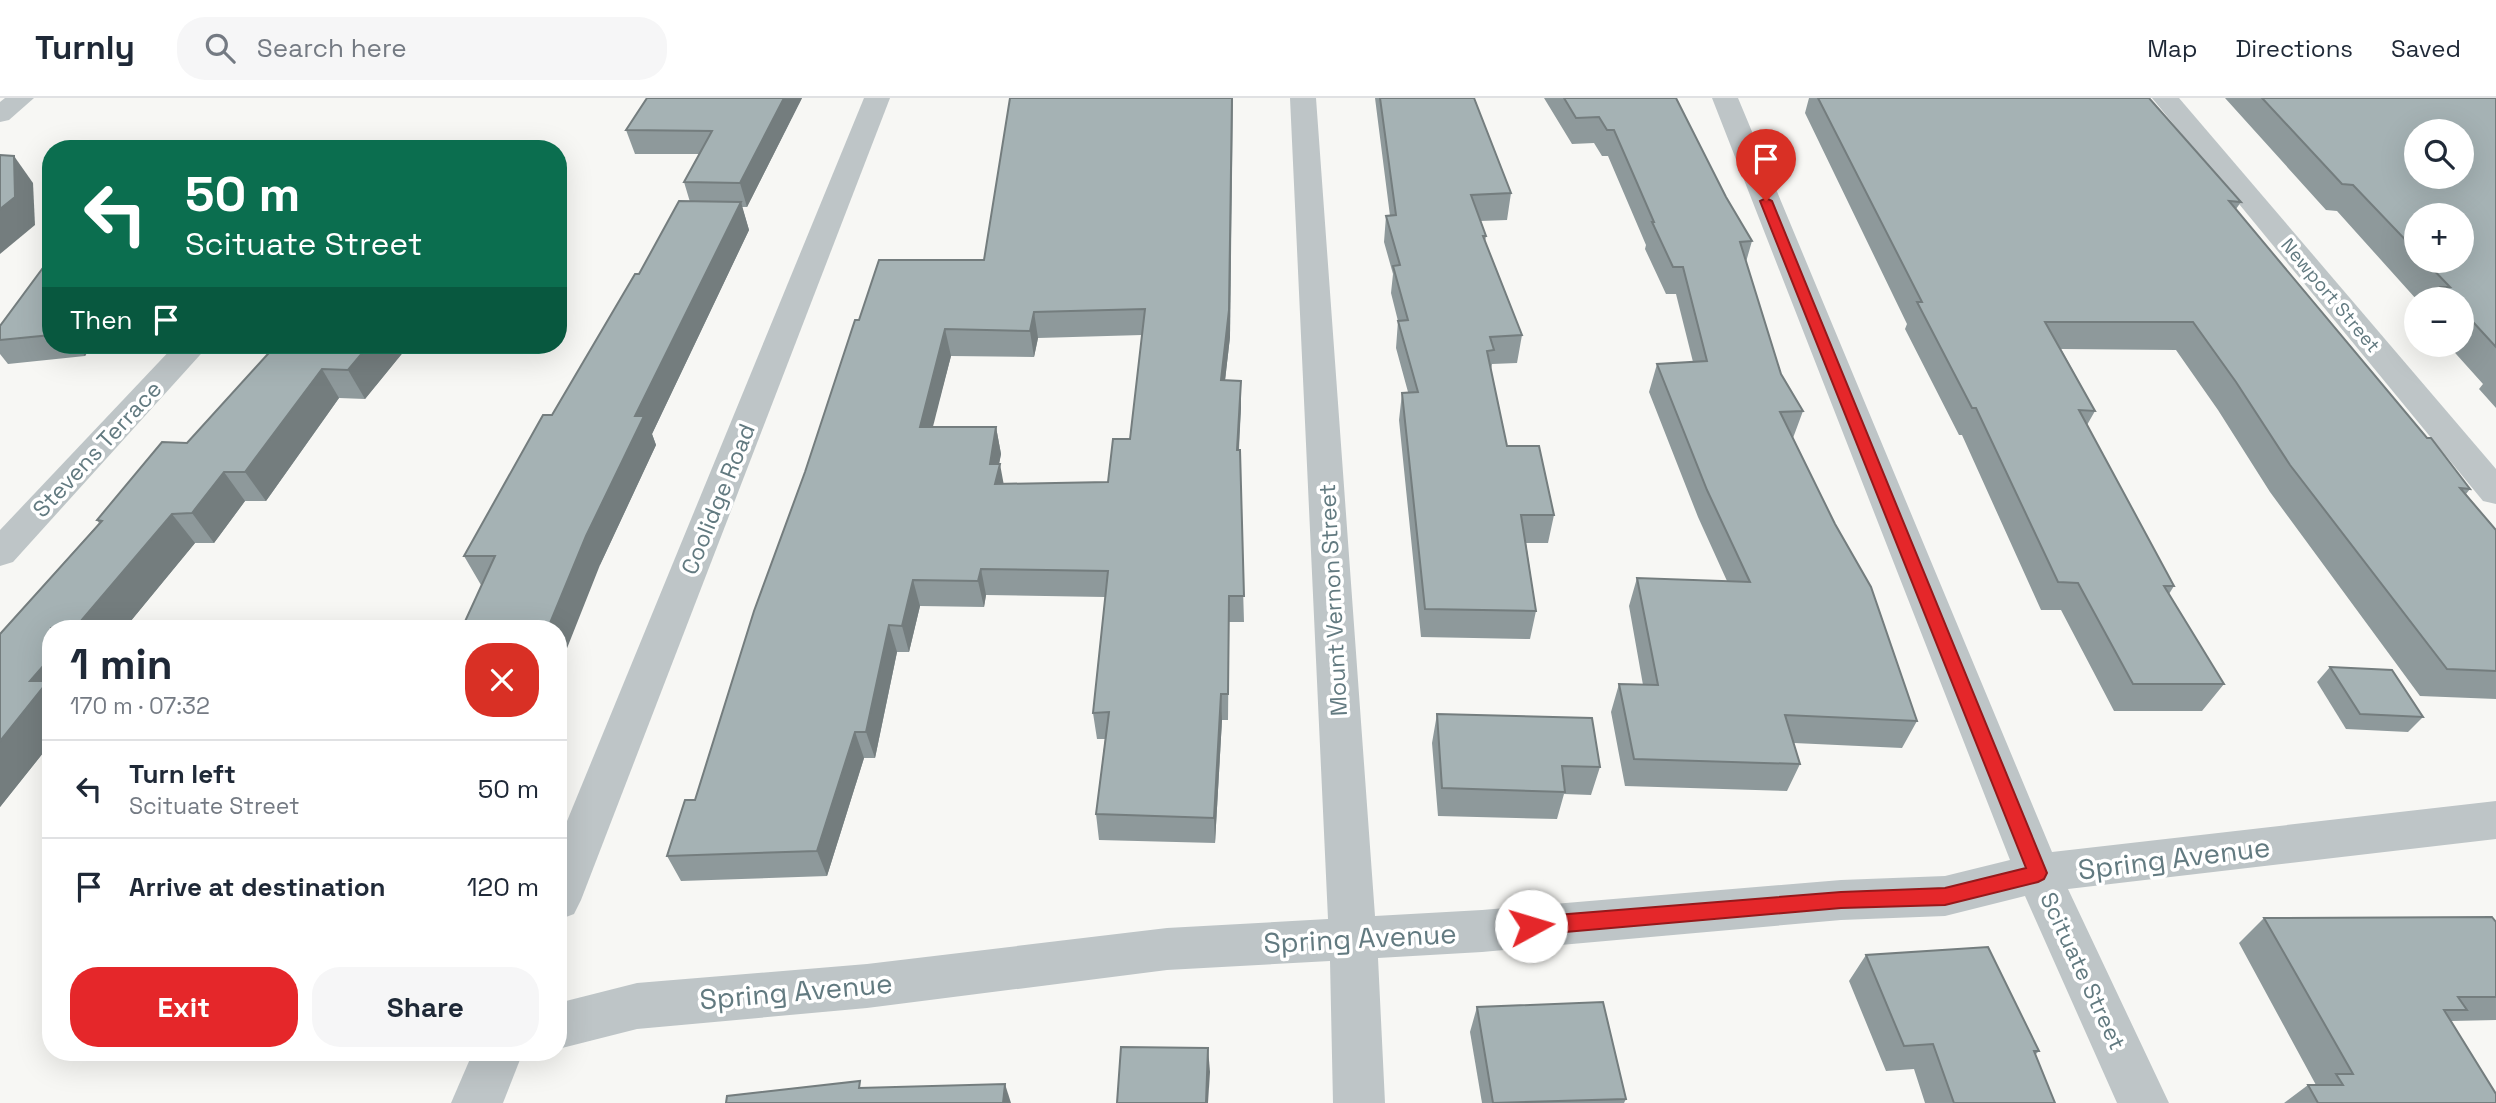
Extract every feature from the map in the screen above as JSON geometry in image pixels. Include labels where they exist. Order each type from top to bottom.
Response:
[{"type":"street","points":[[0,114],[21,98]]},
{"type":"street","name":"Coolidge Road","points":[[567,877],[877,98]]},
{"type":"street","name":"Mount Vernon Street","points":[[1303,98],[1353,939],[1359,1103]]},
{"type":"street","name":"Scituate Street","points":[[1725,98],[2038,873],[2143,1103]]},
{"type":"street","name":"Newport Street","points":[[2165,98],[2496,492]]},
{"type":"street","name":"Stevens Terrace","points":[[0,554],[185,354]]},
{"type":"street","name":"Spring Avenue","points":[[567,1024],[637,1006],[867,986],[1167,949],[1482,931],[1841,900],[1945,896],[2038,873],[2496,820]]},
{"type":"street","points":[[477,1103],[494,1061]]},
{"type":"building","points":[[647,98],[784,98],[740,183],[684,182],[712,131],[626,130]]},
{"type":"building","points":[[1010,98],[1232,98],[1229,310],[1221,380],[1241,381],[1237,450],[1240,450],[1244,596],[1229,596],[1228,694],[1221,694],[1214,818],[1096,814],[1109,712],[1093,713],[1108,571],[981,569],[978,581],[913,580],[902,626],[889,625],[866,732],[855,732],[817,851],[667,856],[685,800],[695,800],[754,611],[805,472],[855,320],[859,320],[879,260],[984,260]],"holes":[[[1145,309],[1130,439],[1113,439],[1108,482],[995,484],[1000,464],[990,464],[996,427],[920,427],[945,329],[1030,331],[1034,312]]]},
{"type":"building","points":[[1380,98],[1474,98],[1511,193],[1471,195],[1486,236],[1483,236],[1522,335],[1490,337],[1494,350],[1487,351],[1507,446],[1539,446],[1554,515],[1521,515],[1536,611],[1425,609],[1402,393],[1418,392],[1398,321],[1408,320],[1393,266],[1400,265],[1386,216],[1396,215]]},
{"type":"building","points":[[1564,98],[1676,98],[1726,197],[1752,241],[1740,242],[1781,374],[1803,411],[1780,412],[1835,524],[1871,587],[1917,721],[1785,715],[1800,764],[1634,759],[1619,684],[1658,685],[1637,578],[1750,582],[1707,490],[1657,364],[1707,361],[1683,267],[1673,267],[1614,130],[1607,130],[1599,117],[1576,118]]},
{"type":"building","points":[[1818,98],[2149,98],[2241,202],[2229,201],[2427,438],[2431,438],[2470,489],[2460,488],[2496,530],[2496,671],[2447,669],[2290,465],[2193,322],[2045,322],[2095,411],[2079,410],[2174,586],[2164,586],[2224,684],[2133,684],[2078,583],[2058,582],[1976,408],[1972,408],[1917,302],[1922,302]]},
{"type":"building","points":[[2262,98],[2496,98],[2496,347],[2474,323],[2474,287],[2450,287],[2437,273],[2474,273],[2474,203],[2404,203],[2404,238],[2353,185],[2342,184]]},
{"type":"building","points":[[0,155],[14,156],[15,197],[0,209]]},
{"type":"building","points":[[679,201],[741,202],[635,416],[644,416],[586,536],[551,620],[466,620],[495,556],[464,556],[543,415],[552,415],[635,274],[639,274]]},
{"type":"building","points":[[42,269],[42,336],[0,340],[0,326]]},
{"type":"building","points":[[268,354],[361,354],[348,370],[322,369],[245,472],[224,472],[192,513],[172,514],[82,620],[42,620],[42,667],[30,681],[42,681],[42,688],[0,741],[0,634],[102,521],[97,520],[162,442],[187,443]]},
{"type":"building","points":[[2330,667],[2392,670],[2423,717],[2360,714]]},
{"type":"building","points":[[1437,714],[1592,718],[1600,767],[1562,766],[1565,792],[1442,788]]},
{"type":"building","points":[[2492,917],[2496,922],[2496,997],[2458,997],[2467,1010],[2444,1010],[2496,1094],[2496,1103],[2318,1103],[2308,1085],[2343,1085],[2336,1074],[2353,1074],[2264,918]]},
{"type":"building","points":[[1988,947],[2039,1051],[2034,1051],[2055,1103],[1954,1103],[1933,1044],[1904,1046],[1866,955]]},
{"type":"building","points":[[1603,1002],[1626,1099],[1493,1103],[1477,1007]]},
{"type":"building","points":[[1121,1047],[1208,1048],[1206,1103],[1117,1103]]},
{"type":"building","points":[[860,1081],[859,1088],[1005,1084],[1003,1103],[726,1103],[727,1096]]},
{"type":"route","points":[[1531,926],[1841,900],[1945,896],[2038,873],[1766,201]]}]
